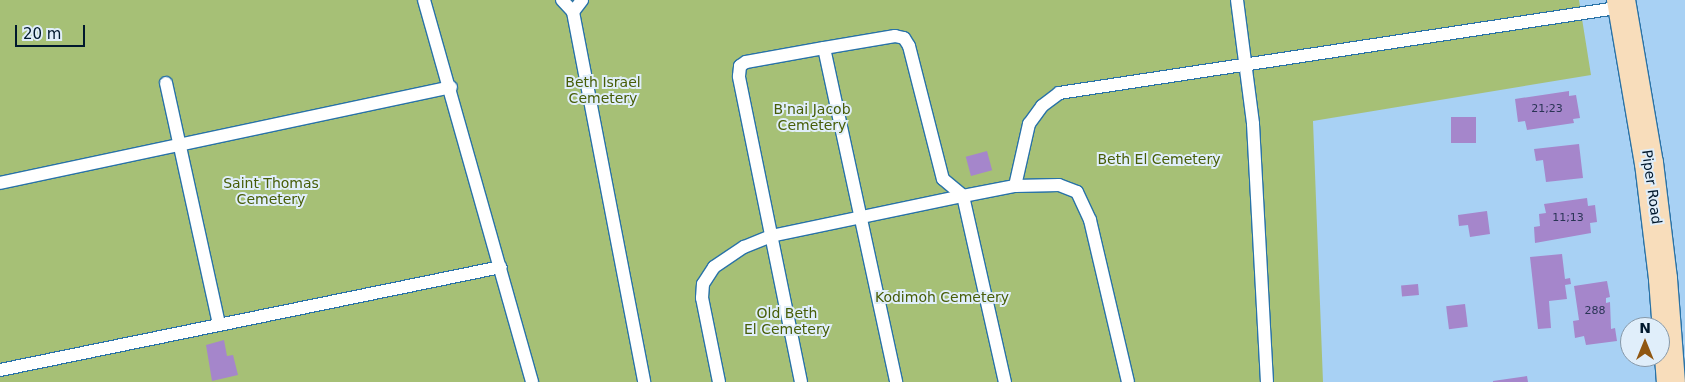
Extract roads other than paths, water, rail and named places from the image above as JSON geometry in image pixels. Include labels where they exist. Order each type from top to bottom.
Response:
[{"type":"main road","name":"Piper Road","points":[[1622,4],[1649,163],[1672,376]]},
{"type":"lane","points":[[424,0],[451,87],[502,267],[532,382]]},
{"type":"lane","points":[[562,0],[573,12],[644,382]]},
{"type":"lane","points":[[573,12],[582,0]]},
{"type":"lane","points":[[1237,0],[1248,66],[1267,382]]},
{"type":"lane","points":[[1015,186],[1029,124],[1042,106],[1059,93],[1082,87],[1248,66],[1622,4]]},
{"type":"lane","points":[[801,382],[740,76],[740,66],[746,62],[895,36],[904,38],[910,46],[943,178],[963,196],[1005,382]]},
{"type":"lane","points":[[824,48],[896,382]]},
{"type":"lane","points":[[166,82],[219,324]]},
{"type":"lane","points":[[0,183],[451,87]]},
{"type":"lane","points":[[719,382],[702,298],[703,284],[714,267],[744,247],[771,236],[860,219],[963,196],[1015,186],[1059,185],[1077,192],[1090,220],[1128,382]]},
{"type":"lane","points":[[0,370],[502,267]]},
{"type":"park label","name":"Beth Israel Cemetery","points":[[603,90]]},
{"type":"park label","name":"B'nai Jacob Cemetery","points":[[812,118]]},
{"type":"park label","name":"Beth El Cemetery","points":[[1159,159]]},
{"type":"park label","name":"Saint Thomas Cemetery","points":[[271,192]]},
{"type":"park label","name":"Kodimoh Cemetery","points":[[942,297]]},
{"type":"park label","name":"Old Beth El Cemetery","points":[[787,322]]}]
